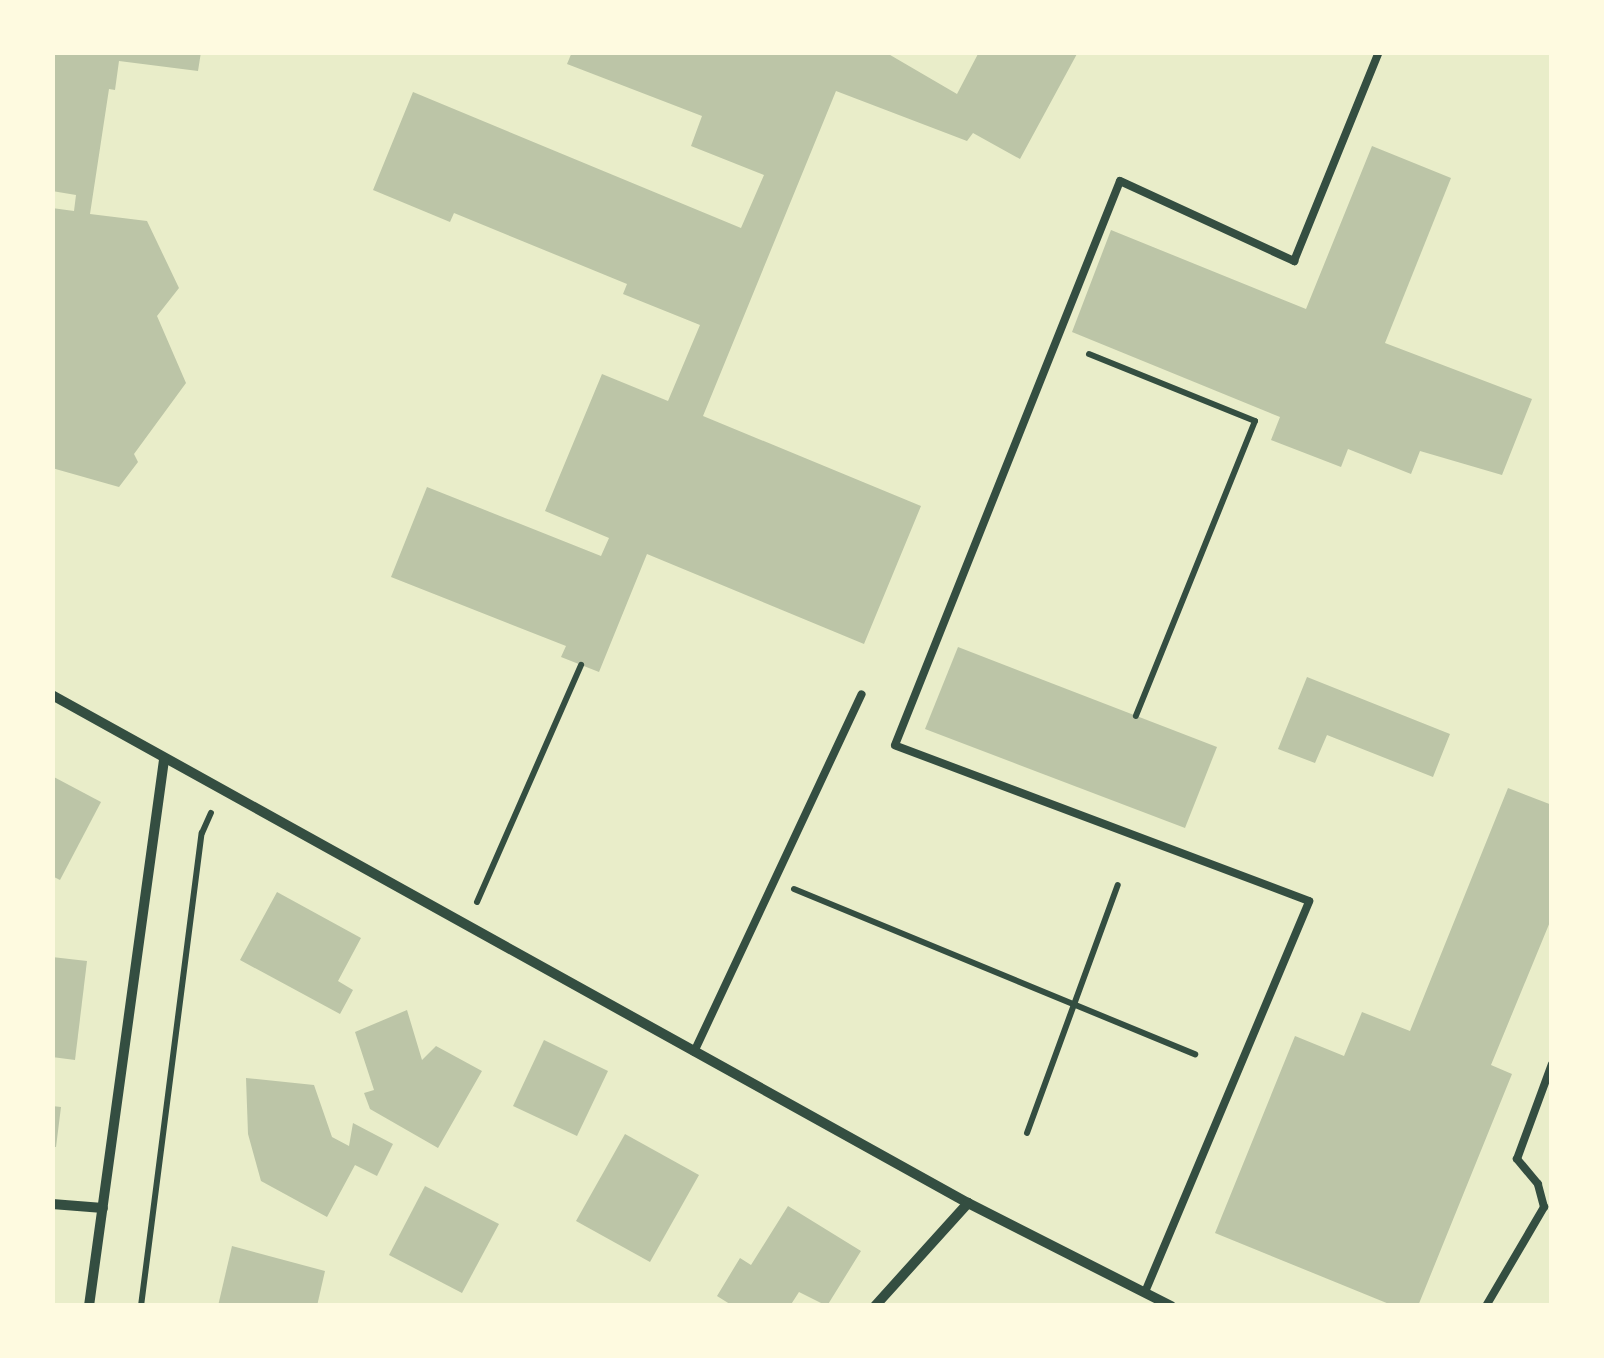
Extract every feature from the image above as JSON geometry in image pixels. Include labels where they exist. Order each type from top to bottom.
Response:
[{"type":"street","points":[[52,695],[220,792],[968,1203],[1171,1306]]},
{"type":"street","points":[[90,1306],[164,760]]},
{"type":"street","points":[[875,1306],[968,1203]]},
{"type":"street","points":[[52,1204],[103,1208]]},
{"type":"lane","points":[[1145,1292],[1308,901],[895,745],[1120,181],[1294,262],[1379,52]]},
{"type":"lane","points":[[694,1052],[862,694]]},
{"type":"lane","points":[[1486,1306],[1544,1207],[1538,1184],[1517,1159],[1552,1064]]},
{"type":"path","points":[[1089,354],[1255,421],[1136,716]]},
{"type":"path","points":[[465,926],[581,665]]},
{"type":"path","points":[[141,1306],[202,832],[220,792]]},
{"type":"path","points":[[776,882],[1195,1054]]},
{"type":"path","points":[[1027,1133],[1071,1004],[1118,885]]},
{"type":"building","points":[[52,52],[201,52],[198,71],[119,61],[115,90],[109,89],[90,214],[147,221],[179,288],[157,316],[186,383],[134,454],[138,462],[119,487],[52,468],[52,208],[74,211],[76,195],[52,191]]},
{"type":"building","points":[[572,52],[885,52],[957,94],[979,52],[1078,52],[1020,159],[973,133],[967,141],[836,91],[703,416],[921,506],[864,644],[647,554],[599,672],[561,657],[566,646],[391,577],[427,487],[601,556],[609,538],[545,511],[602,374],[668,401],[700,325],[623,294],[627,284],[454,213],[450,222],[373,190],[413,92],[741,228],[764,175],[691,146],[702,116],[567,64]]},
{"type":"building","points":[[1372,146],[1451,178],[1385,343],[1532,399],[1502,475],[1420,451],[1411,474],[1348,449],[1341,467],[1271,440],[1280,417],[1072,332],[1111,230],[1306,309]]},
{"type":"building","points":[[958,647],[1217,747],[1185,828],[925,729]]},
{"type":"building","points":[[1307,677],[1450,734],[1433,777],[1327,735],[1315,763],[1278,749]]},
{"type":"building","points":[[52,776],[101,802],[60,880],[52,876]]},
{"type":"building","points":[[1508,788],[1552,805],[1552,917],[1491,1065],[1512,1074],[1418,1306],[1394,1306],[1215,1233],[1295,1036],[1344,1056],[1362,1012],[1410,1031]]},
{"type":"building","points":[[277,892],[361,938],[338,981],[353,990],[340,1014],[240,960]]},
{"type":"building","points":[[52,957],[87,961],[75,1060],[52,1057]]},
{"type":"building","points":[[407,1010],[422,1060],[436,1046],[482,1071],[438,1148],[370,1109],[364,1093],[374,1090],[355,1032]]},
{"type":"building","points":[[544,1040],[608,1071],[577,1136],[513,1106]]},
{"type":"building","points":[[246,1078],[314,1085],[332,1137],[349,1146],[353,1123],[393,1144],[377,1176],[355,1165],[327,1217],[261,1181],[248,1134]]},
{"type":"building","points":[[52,1106],[61,1107],[56,1147],[52,1147]]},
{"type":"building","points":[[625,1134],[699,1175],[650,1262],[576,1221]]},
{"type":"building","points":[[425,1186],[499,1224],[462,1293],[389,1255]]},
{"type":"building","points":[[788,1206],[861,1251],[827,1306],[799,1292],[790,1306],[733,1306],[717,1296],[740,1258],[751,1265]]},
{"type":"building","points":[[232,1246],[325,1271],[317,1306],[218,1306]]}]
